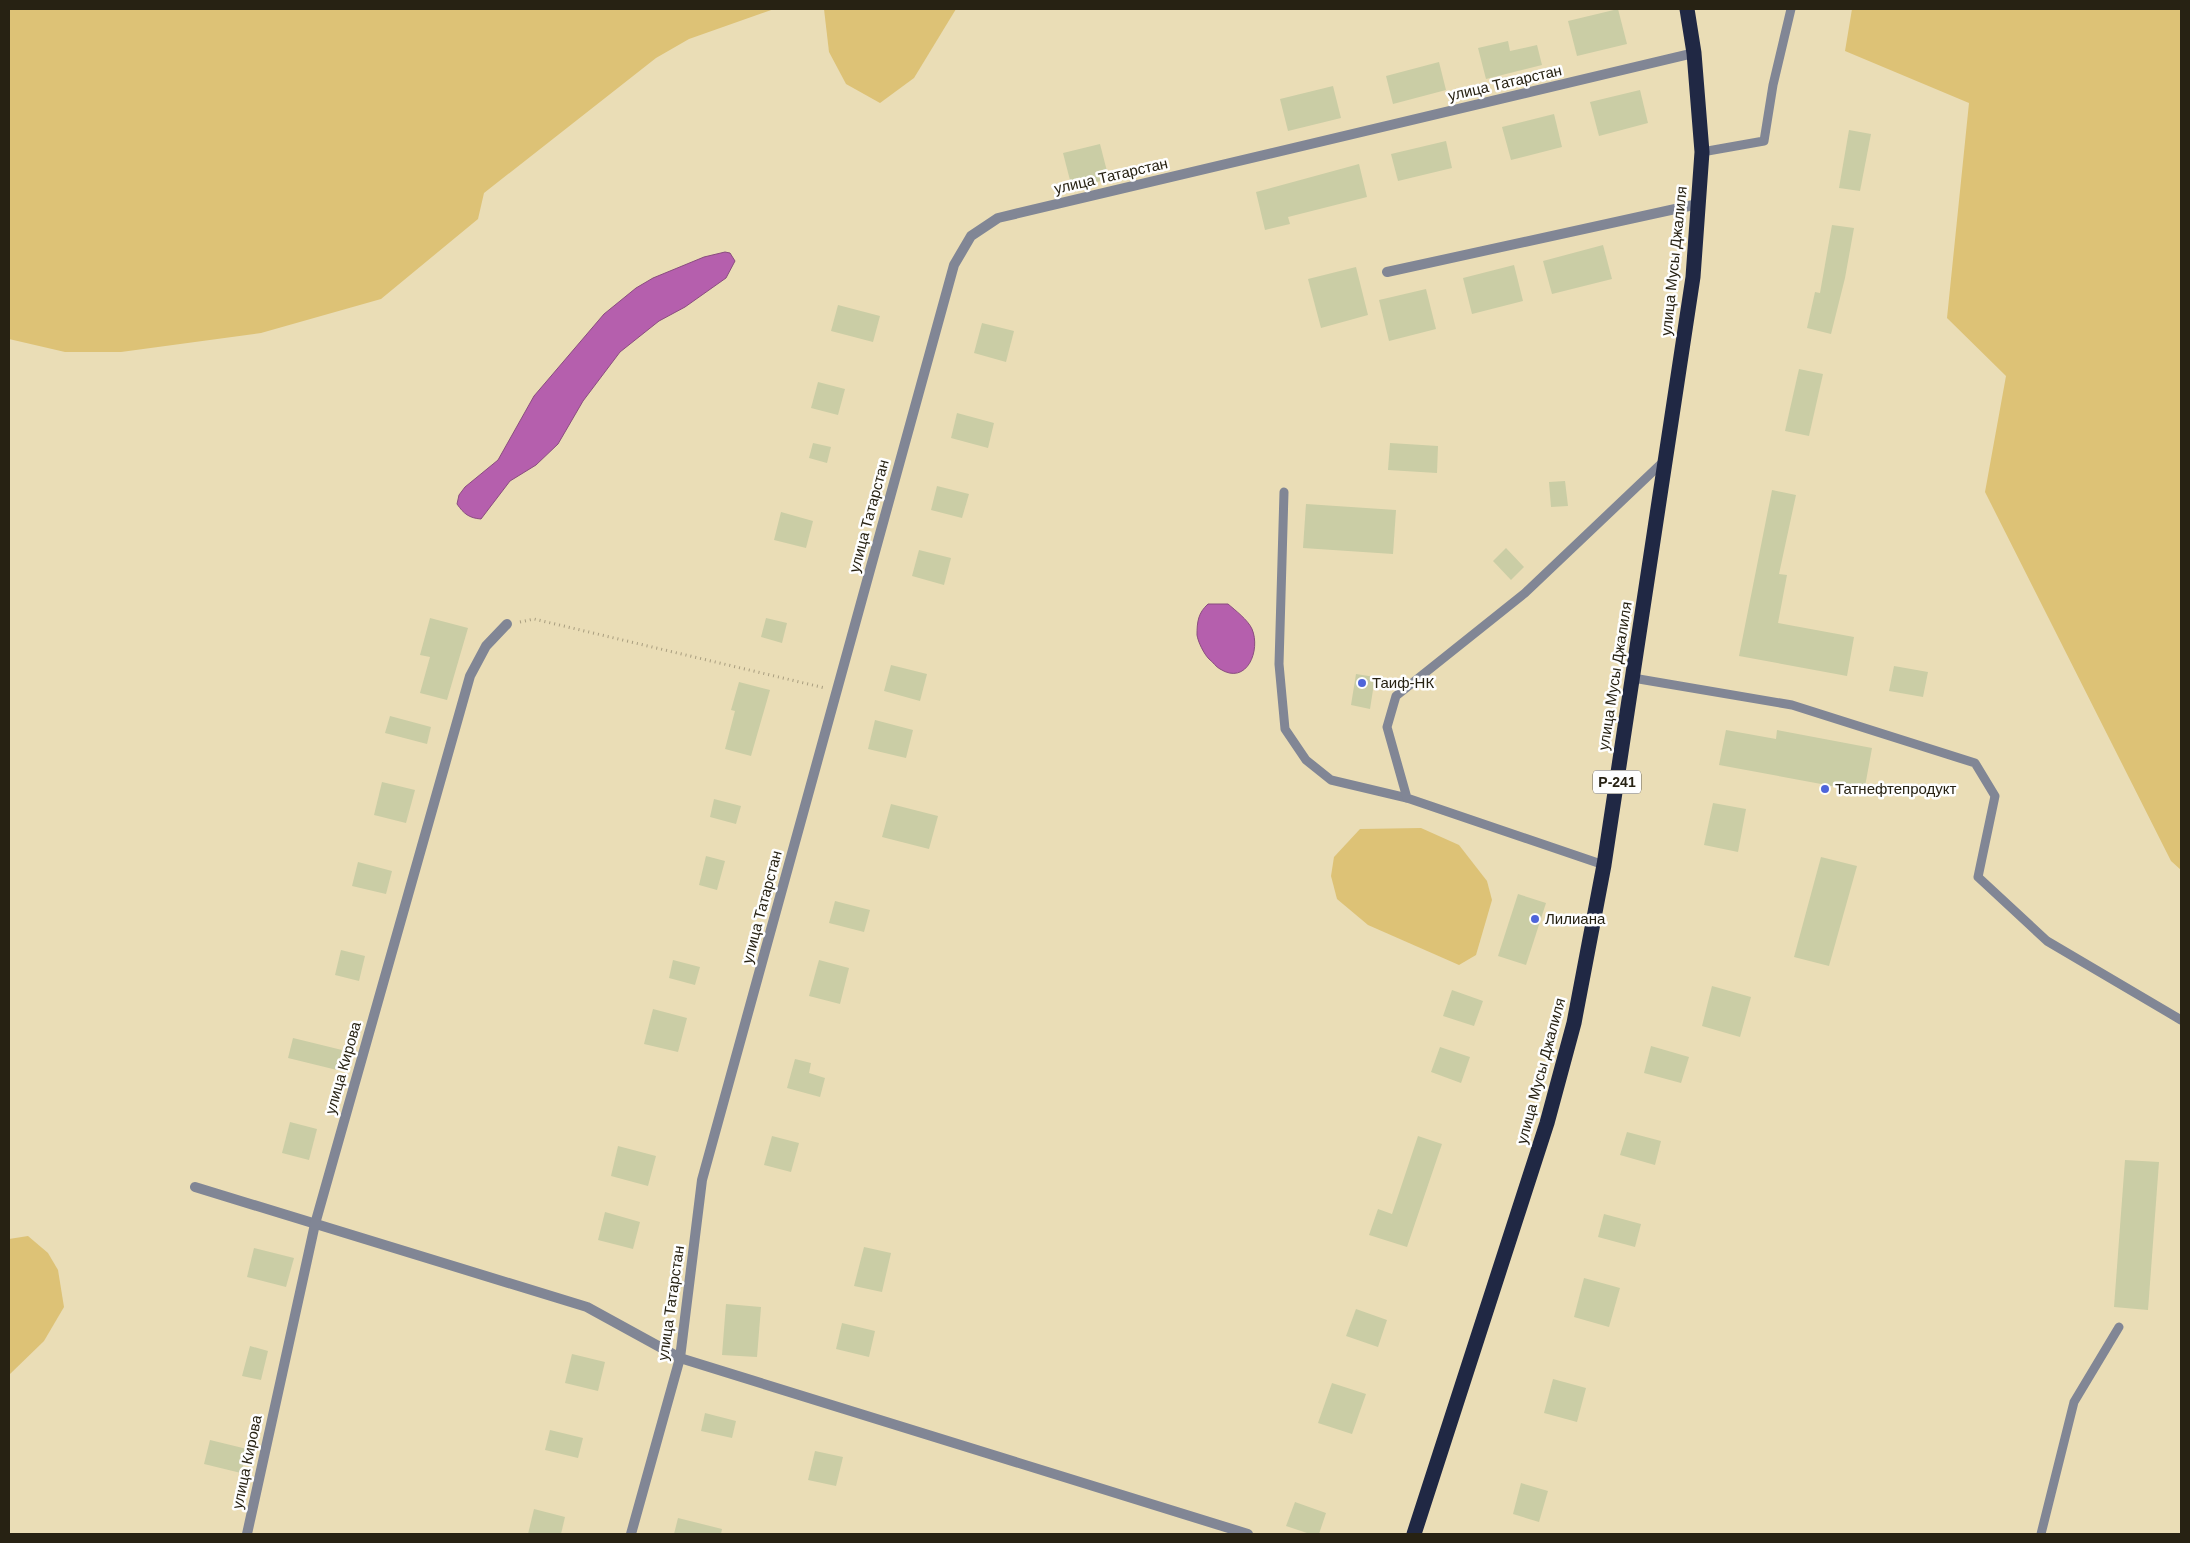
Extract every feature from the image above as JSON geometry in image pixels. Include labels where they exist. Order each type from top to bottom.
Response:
[{"type":"highway","name":"улица Мусы Джалиля","points":[[1414,1534],[1547,1123],[1574,1023],[1604,865],[1693,277],[1702,152],[1694,53],[1687,9]]},
{"type":"street","name":"улица Татарстан","points":[[631,1534],[680,1358],[702,1180],[954,265],[971,236],[998,218],[1694,53]]},
{"type":"street","points":[[1387,272],[1698,204]]},
{"type":"street","name":"улица Кирова","points":[[247,1534],[315,1224],[470,676],[486,646],[507,624]]},
{"type":"street","points":[[195,1187],[587,1307],[680,1358],[1248,1534]]},
{"type":"lane","points":[[1702,152],[1764,141],[1773,85],[1791,9]]},
{"type":"lane","points":[[1407,798],[1387,727],[1396,696],[1525,593],[1666,459]]},
{"type":"lane","points":[[1284,492],[1279,664],[1285,729],[1306,760],[1331,780],[1407,798],[1604,865]]},
{"type":"lane","points":[[1633,678],[1792,704],[1975,763],[1995,796],[1978,877],[2047,941],[2181,1020]]},
{"type":"lane","points":[[2042,1534],[2074,1402],[2119,1327]]},
{"type":"path","points":[[507,624],[534,619],[837,691]]},
{"type":"shaded area","points":[[9,9],[774,9],[689,39],[656,58],[484,193],[478,219],[381,299],[261,333],[121,352],[65,352],[9,339]]},
{"type":"shaded area","points":[[824,9],[956,9],[914,78],[880,103],[846,84],[829,52]]},
{"type":"shaded area","points":[[1852,9],[2181,9],[2181,870],[2171,861],[1985,492],[2006,376],[1947,318],[1969,103],[1845,51]]},
{"type":"shaded area","points":[[725,252],[730,253],[735,261],[726,278],[685,307],[659,321],[620,352],[583,401],[558,444],[536,465],[510,481],[481,519],[473,518],[462,510],[457,504],[459,495],[465,487],[498,460],[534,396],[604,314],[636,288],[653,278],[704,257]]},
{"type":"shaded area","points":[[1208,604],[1228,604],[1252,629],[1255,646],[1253,655],[1250,663],[1238,673],[1229,673],[1219,668],[1203,651],[1197,635],[1198,622],[1200,614]]},
{"type":"shaded area","points":[[1421,828],[1459,845],[1487,881],[1492,900],[1476,955],[1459,965],[1368,925],[1337,899],[1331,876],[1334,857],[1360,829]]},
{"type":"shaded area","points":[[28,1236],[48,1253],[58,1270],[64,1307],[44,1341],[9,1375],[9,1239]]},
{"type":"building","points":[[1618,9],[1627,44],[1577,56],[1568,21]]},
{"type":"building","points":[[1508,41],[1510,51],[1537,45],[1542,65],[1486,79],[1478,48]]},
{"type":"building","points":[[1439,62],[1446,90],[1393,104],[1386,76]]},
{"type":"building","points":[[1333,86],[1341,118],[1288,131],[1280,99]]},
{"type":"building","points":[[1640,90],[1648,123],[1599,136],[1590,102]]},
{"type":"building","points":[[1554,114],[1562,147],[1511,160],[1502,127]]},
{"type":"building","points":[[1849,130],[1871,134],[1860,191],[1839,188]]},
{"type":"building","points":[[1446,141],[1452,168],[1398,181],[1391,154]]},
{"type":"building","points":[[1100,144],[1109,179],[1072,188],[1063,153]]},
{"type":"building","points":[[1359,164],[1367,197],[1288,217],[1290,224],[1265,230],[1256,192]]},
{"type":"building","points":[[1832,225],[1854,228],[1845,278],[1831,334],[1807,328],[1815,292],[1820,293]]},
{"type":"building","points":[[1603,245],[1612,279],[1552,294],[1543,261]]},
{"type":"building","points":[[1514,265],[1523,301],[1472,314],[1463,278]]},
{"type":"building","points":[[1356,267],[1368,315],[1321,328],[1308,279]]},
{"type":"building","points":[[1426,289],[1436,329],[1389,341],[1379,300]]},
{"type":"building","points":[[838,305],[880,316],[873,342],[831,331]]},
{"type":"building","points":[[982,323],[1014,331],[1006,362],[974,353]]},
{"type":"building","points":[[1799,369],[1823,374],[1809,436],[1785,431]]},
{"type":"building","points":[[818,382],[845,389],[838,415],[811,408]]},
{"type":"building","points":[[957,413],[994,423],[988,448],[951,438]]},
{"type":"building","points":[[813,443],[831,447],[827,463],[809,458]]},
{"type":"building","points":[[1390,443],[1438,446],[1437,473],[1388,470]]},
{"type":"building","points":[[1565,481],[1568,506],[1551,507],[1549,482]]},
{"type":"building","points":[[937,486],[969,494],[962,518],[931,510]]},
{"type":"building","points":[[1772,490],[1796,495],[1779,574],[1787,575],[1778,623],[1854,637],[1847,676],[1739,656]]},
{"type":"building","points":[[1306,504],[1396,510],[1393,554],[1303,548]]},
{"type":"building","points":[[781,512],[813,521],[806,548],[774,540]]},
{"type":"building","points":[[1506,548],[1524,567],[1511,580],[1493,561]]},
{"type":"building","points":[[919,550],[951,558],[944,585],[912,576]]},
{"type":"building","points":[[430,618],[468,628],[447,700],[420,693],[430,657],[420,655]]},
{"type":"building","points":[[766,618],[787,623],[782,643],[761,637]]},
{"type":"building","points":[[891,665],[927,674],[920,701],[884,691]]},
{"type":"building","points":[[1894,666],[1928,672],[1923,697],[1889,691]]},
{"type":"building","points":[[1356,674],[1375,677],[1370,709],[1351,705]]},
{"type":"building","points":[[739,682],[770,690],[751,756],[725,749],[735,711],[731,710]]},
{"type":"building","points":[[390,716],[431,727],[427,744],[385,733]]},
{"type":"building","points":[[875,720],[913,730],[906,758],[868,749]]},
{"type":"building","points":[[1726,730],[1776,739],[1777,730],[1872,748],[1864,792],[1719,765]]},
{"type":"building","points":[[382,782],[415,790],[406,823],[374,815]]},
{"type":"building","points":[[714,799],[741,806],[736,824],[710,817]]},
{"type":"building","points":[[1713,803],[1746,809],[1738,852],[1704,845]]},
{"type":"building","points":[[891,804],[938,816],[929,849],[882,837]]},
{"type":"building","points":[[706,856],[725,861],[717,890],[699,885]]},
{"type":"building","points":[[1821,857],[1857,866],[1829,966],[1794,957]]},
{"type":"building","points":[[358,862],[392,871],[386,894],[352,886]]},
{"type":"building","points":[[1518,894],[1546,903],[1526,965],[1498,956]]},
{"type":"building","points":[[835,901],[870,910],[864,932],[829,923]]},
{"type":"building","points":[[341,950],[365,956],[359,981],[335,975]]},
{"type":"building","points":[[673,960],[700,967],[695,985],[669,978]]},
{"type":"building","points":[[819,960],[849,968],[840,1004],[809,996]]},
{"type":"building","points":[[1712,986],[1751,997],[1740,1037],[1702,1026]]},
{"type":"building","points":[[1452,990],[1483,1001],[1474,1026],[1443,1016]]},
{"type":"building","points":[[653,1009],[687,1018],[678,1052],[644,1044]]},
{"type":"building","points":[[293,1038],[342,1050],[337,1070],[288,1058]]},
{"type":"building","points":[[1651,1046],[1689,1057],[1681,1083],[1644,1073]]},
{"type":"building","points":[[1440,1047],[1470,1057],[1461,1083],[1431,1072]]},
{"type":"building","points":[[795,1059],[811,1063],[809,1073],[825,1078],[820,1097],[787,1088]]},
{"type":"building","points":[[290,1122],[317,1129],[309,1160],[282,1153]]},
{"type":"building","points":[[1627,1132],[1661,1141],[1655,1165],[1620,1155]]},
{"type":"building","points":[[772,1136],[799,1143],[791,1172],[764,1165]]},
{"type":"building","points":[[1418,1136],[1442,1144],[1407,1247],[1369,1235],[1378,1209],[1392,1214]]},
{"type":"building","points":[[618,1146],[656,1156],[648,1186],[611,1176]]},
{"type":"building","points":[[2125,1160],[2159,1162],[2148,1310],[2114,1307]]},
{"type":"building","points":[[605,1212],[640,1222],[633,1249],[598,1240]]},
{"type":"building","points":[[1604,1214],[1641,1224],[1635,1247],[1598,1237]]},
{"type":"building","points":[[864,1247],[891,1253],[882,1292],[854,1286]]},
{"type":"building","points":[[254,1248],[294,1258],[286,1287],[247,1277]]},
{"type":"building","points":[[1584,1278],[1620,1288],[1609,1327],[1574,1317]]},
{"type":"building","points":[[726,1304],[761,1307],[757,1357],[722,1355]]},
{"type":"building","points":[[1356,1309],[1387,1320],[1378,1347],[1346,1336]]},
{"type":"building","points":[[842,1323],[875,1331],[869,1357],[836,1349]]},
{"type":"building","points":[[250,1346],[268,1351],[261,1380],[242,1376]]},
{"type":"building","points":[[572,1354],[605,1362],[598,1391],[565,1383]]},
{"type":"building","points":[[1553,1379],[1586,1388],[1577,1422],[1544,1413]]},
{"type":"building","points":[[1332,1383],[1366,1394],[1352,1434],[1318,1423]]},
{"type":"building","points":[[705,1413],[736,1421],[732,1438],[701,1431]]},
{"type":"building","points":[[550,1430],[583,1438],[578,1458],[545,1450]]},
{"type":"building","points":[[210,1440],[247,1449],[241,1473],[204,1464]]},
{"type":"building","points":[[815,1451],[843,1457],[836,1486],[808,1480]]},
{"type":"building","points":[[1521,1483],[1548,1491],[1539,1522],[1513,1514]]},
{"type":"building","points":[[1295,1502],[1326,1513],[1319,1534],[1310,1534],[1286,1526]]},
{"type":"building","points":[[534,1509],[565,1517],[561,1534],[528,1534]]},
{"type":"building","points":[[678,1518],[722,1529],[721,1534],[674,1534]]},
{"type":"place","name":"Таиф-НК","points":[[1362,683]]},
{"type":"place","name":"Татнефтепродукт","points":[[1825,789]]},
{"type":"place","name":"Лилиана","points":[[1535,919]]}]
